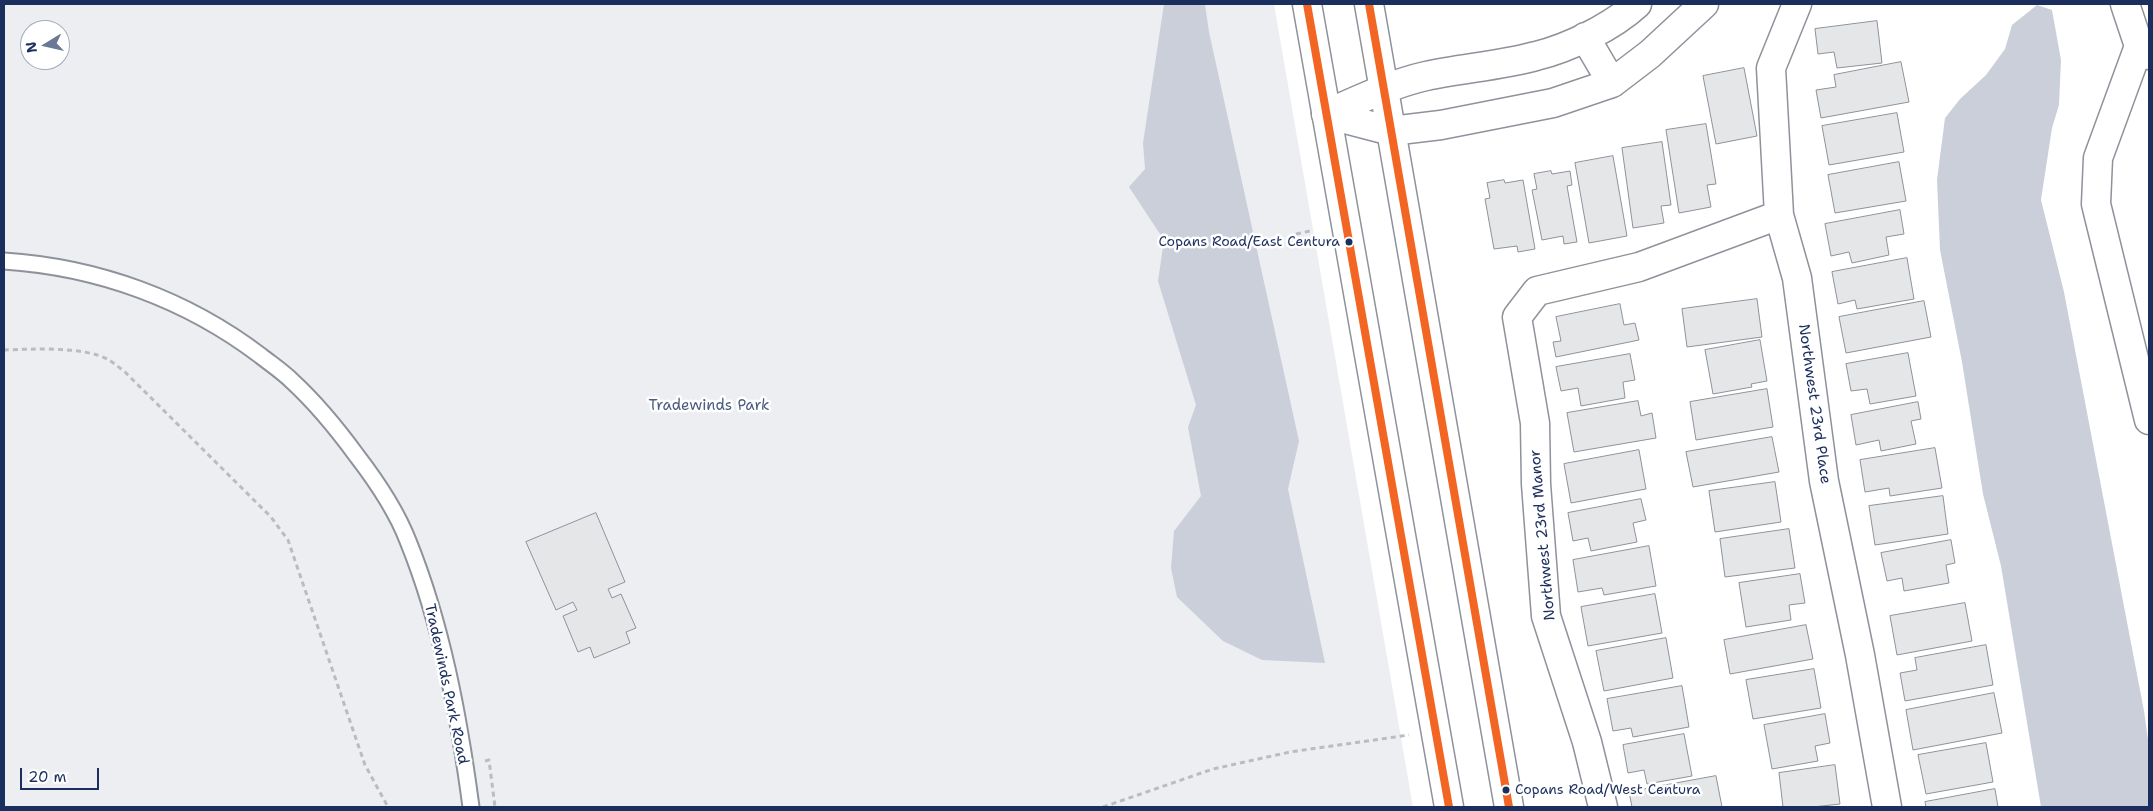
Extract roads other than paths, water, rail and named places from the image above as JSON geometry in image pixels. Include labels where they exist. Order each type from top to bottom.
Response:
[{"type":"street","points":[[1307,4],[1449,807]]},
{"type":"street","points":[[1368,4],[1509,807]]},
{"type":"street","points":[[1326,114],[1383,89],[1425,76],[1536,56],[1585,38],[1625,15],[1636,4]]},
{"type":"street","points":[[1326,114],[1391,131],[1441,125],[1553,103],[1612,83],[1650,54],[1704,4]]},
{"type":"street","name":"Northwest 23rd Place","points":[[1797,4],[1771,68],[1780,215],[1797,278],[1824,481],[1860,655],[1887,807]]},
{"type":"street","points":[[2125,4],[2144,51],[2098,158],[2096,204],[2143,371],[2149,420]]},
{"type":"street","points":[[1585,38],[1612,83]]},
{"type":"street","name":"Northwest 23rd Manor","points":[[1603,807],[1587,742],[1546,616],[1536,484],[1534,422],[1517,317],[1537,291],[1639,267],[1780,215]]},
{"type":"lane","name":"Tradewinds Park Road","points":[[4,261],[39,263],[102,276],[172,302],[234,336],[292,380],[343,436],[384,491],[408,540],[436,623],[457,717],[471,807]]},
{"type":"place","name":"Copans Road/East Centura","points":[[1349,242]]},
{"type":"place","name":"Copans Road/West Centura","points":[[1506,790]]},
{"type":"park label","name":"Tradewinds Park","points":[[709,406]]}]
